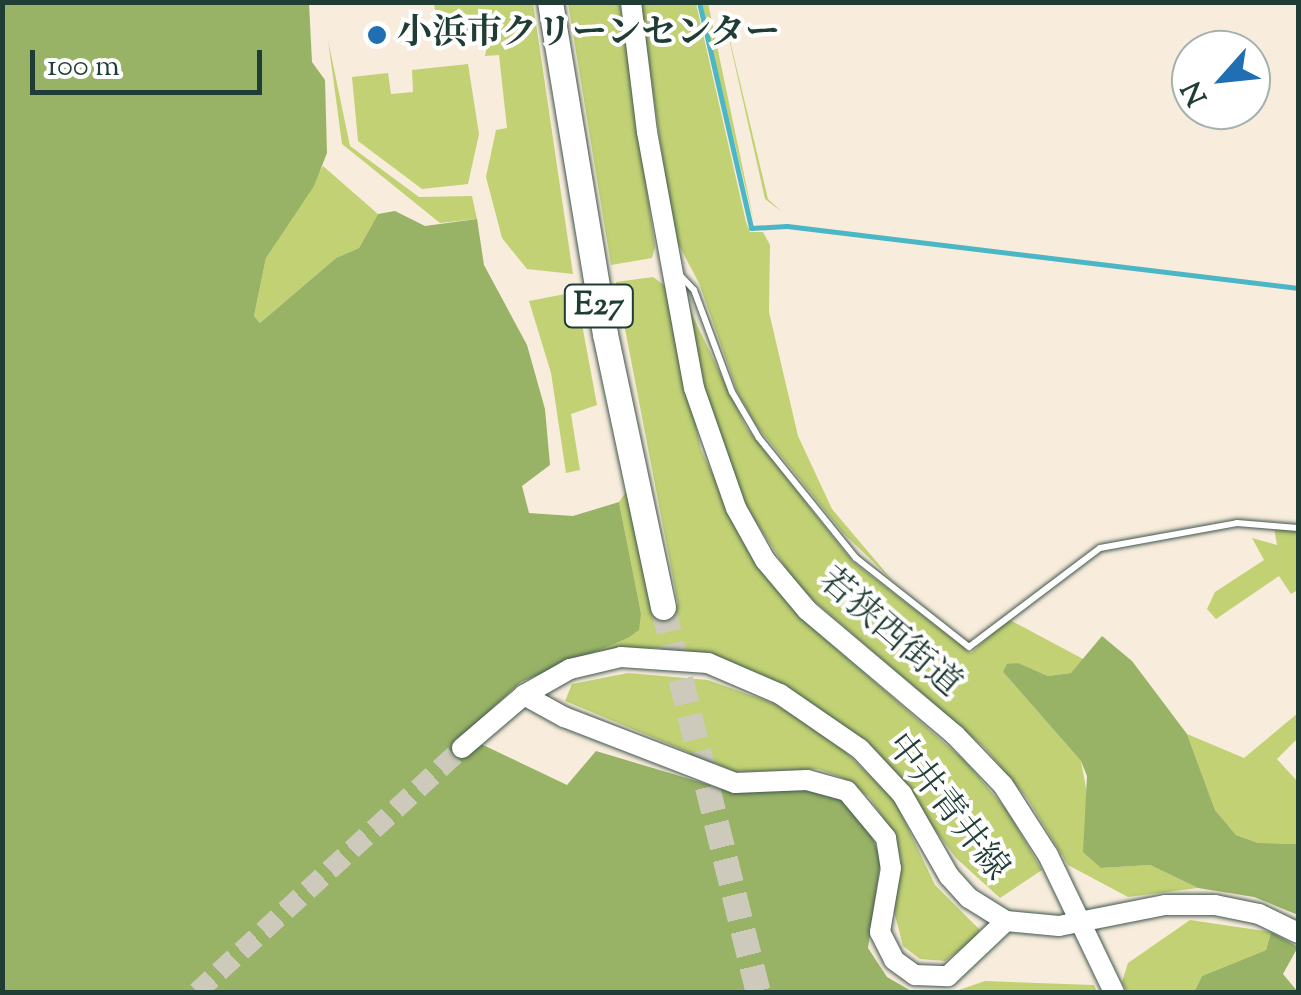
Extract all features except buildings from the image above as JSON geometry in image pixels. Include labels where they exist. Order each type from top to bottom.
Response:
[{"type":"highway","name":"E27","points":[[550,2],[605,334],[663,606]]},
{"type":"street","name":"若狭西街道","points":[[630,2],[671,264],[711,451],[766,560],[822,626],[955,735],[1004,785],[1114,992]]},
{"type":"street","name":"中井青井線","points":[[462,748],[524,695],[570,670],[621,657],[677,657],[754,680],[836,731],[881,768],[949,876],[968,898],[1006,921],[1032,926],[1080,922],[1165,905],[1215,905],[1259,914],[1298,933]]},
{"type":"street","points":[[524,695],[564,718],[735,783],[806,780],[848,791],[886,838],[891,868],[880,932],[894,960],[915,975],[948,976],[1006,921]]},
{"type":"lane","points":[[671,264],[694,290],[732,392],[759,438],[856,558],[969,648],[1100,548],[1238,523],[1298,528]]},
{"type":"green space","points":[[2,3],[309,3],[312,62],[325,80],[327,153],[314,186],[266,258],[254,316],[260,323],[336,258],[359,248],[378,214],[395,211],[425,226],[477,219],[484,265],[527,345],[545,409],[550,465],[522,486],[529,513],[573,516],[619,502],[641,613],[639,630],[628,638],[521,682],[454,743],[467,757],[481,744],[567,785],[596,751],[733,792],[810,790],[841,800],[868,828],[881,858],[868,948],[887,977],[913,992],[3,992]]},
{"type":"green space","points":[[434,3],[533,3],[573,274],[527,269],[502,238],[486,177],[496,130],[507,128],[499,55],[485,56],[489,37],[438,39]]},
{"type":"green space","points":[[568,3],[620,3],[655,247],[652,258],[611,265]]},
{"type":"green space","points":[[640,3],[696,3],[746,222],[750,232],[763,232],[770,245],[769,312],[798,436],[832,509],[892,580],[843,533],[756,425],[737,391],[699,283],[674,236]]},
{"type":"green space","points":[[702,3],[708,3],[754,222],[710,42]]},
{"type":"green space","points":[[721,3],[768,199],[782,212],[765,199]]},
{"type":"green space","points":[[328,40],[350,146],[419,197],[472,196],[477,219],[440,223],[342,144]]},
{"type":"green space","points":[[468,64],[479,134],[468,184],[422,189],[358,141],[352,77],[388,73],[391,94],[413,92],[412,70]]},
{"type":"green space","points":[[323,166],[378,214],[359,248],[336,258],[260,323],[254,316],[266,258]]},
{"type":"green space","points":[[653,277],[668,288],[701,450],[756,562],[801,618],[964,760],[1006,809],[1042,870],[1000,898],[956,858],[877,752],[780,684],[707,654],[656,648],[602,652],[552,667],[628,638],[641,613],[619,502],[626,492],[657,609],[678,604],[616,282]]},
{"type":"green space","points":[[576,292],[597,405],[571,414],[580,470],[566,473],[551,373],[529,301]]},
{"type":"green space","points":[[687,304],[746,427],[853,562],[971,653],[1008,619],[1085,660],[1071,673],[1048,676],[1017,663],[1003,672],[1081,761],[1101,868],[1150,865],[1198,888],[1128,897],[1068,865],[1027,798],[985,748],[797,586],[741,498],[709,409]]},
{"type":"green space","points":[[1274,527],[1298,531],[1298,590],[1291,594],[1279,576],[1216,619],[1207,609],[1215,592],[1264,560],[1252,538],[1277,545]]},
{"type":"green space","points":[[1102,636],[1132,661],[1187,734],[1215,810],[1236,835],[1258,843],[1298,844],[1298,915],[1254,897],[1198,888],[1150,865],[1101,868],[1083,852],[1087,776],[1081,761],[1003,672],[1007,664],[1018,663],[1048,676],[1071,673]]},
{"type":"green space","points":[[628,673],[708,680],[775,704],[834,740],[895,801],[935,885],[980,930],[972,941],[945,961],[920,959],[903,946],[894,911],[901,860],[895,835],[869,797],[843,778],[818,769],[736,772],[565,701],[572,684]]},
{"type":"green space","points":[[1298,713],[1298,738],[1277,759],[1298,782],[1298,844],[1258,843],[1236,835],[1215,810],[1187,734],[1244,758]]},
{"type":"green space","points":[[1190,920],[1271,932],[1266,950],[1202,976],[1194,992],[1127,992],[1122,982],[1128,963]]},
{"type":"green space","points":[[1271,932],[1298,947],[1283,974],[1298,992],[1194,992],[1202,976],[1266,950]]},
{"type":"green space","points":[[985,981],[1094,985],[1097,992],[959,990]]},
{"type":"waterway","points":[[699,2],[751,228],[787,226],[1298,288]]},
{"type":"tunnel","points":[[663,607],[758,992]]},
{"type":"tunnel","points":[[197,992],[462,748]]},
{"type":"place","name":"小浜市クリーンセンター","points":[[377,35]]}]
